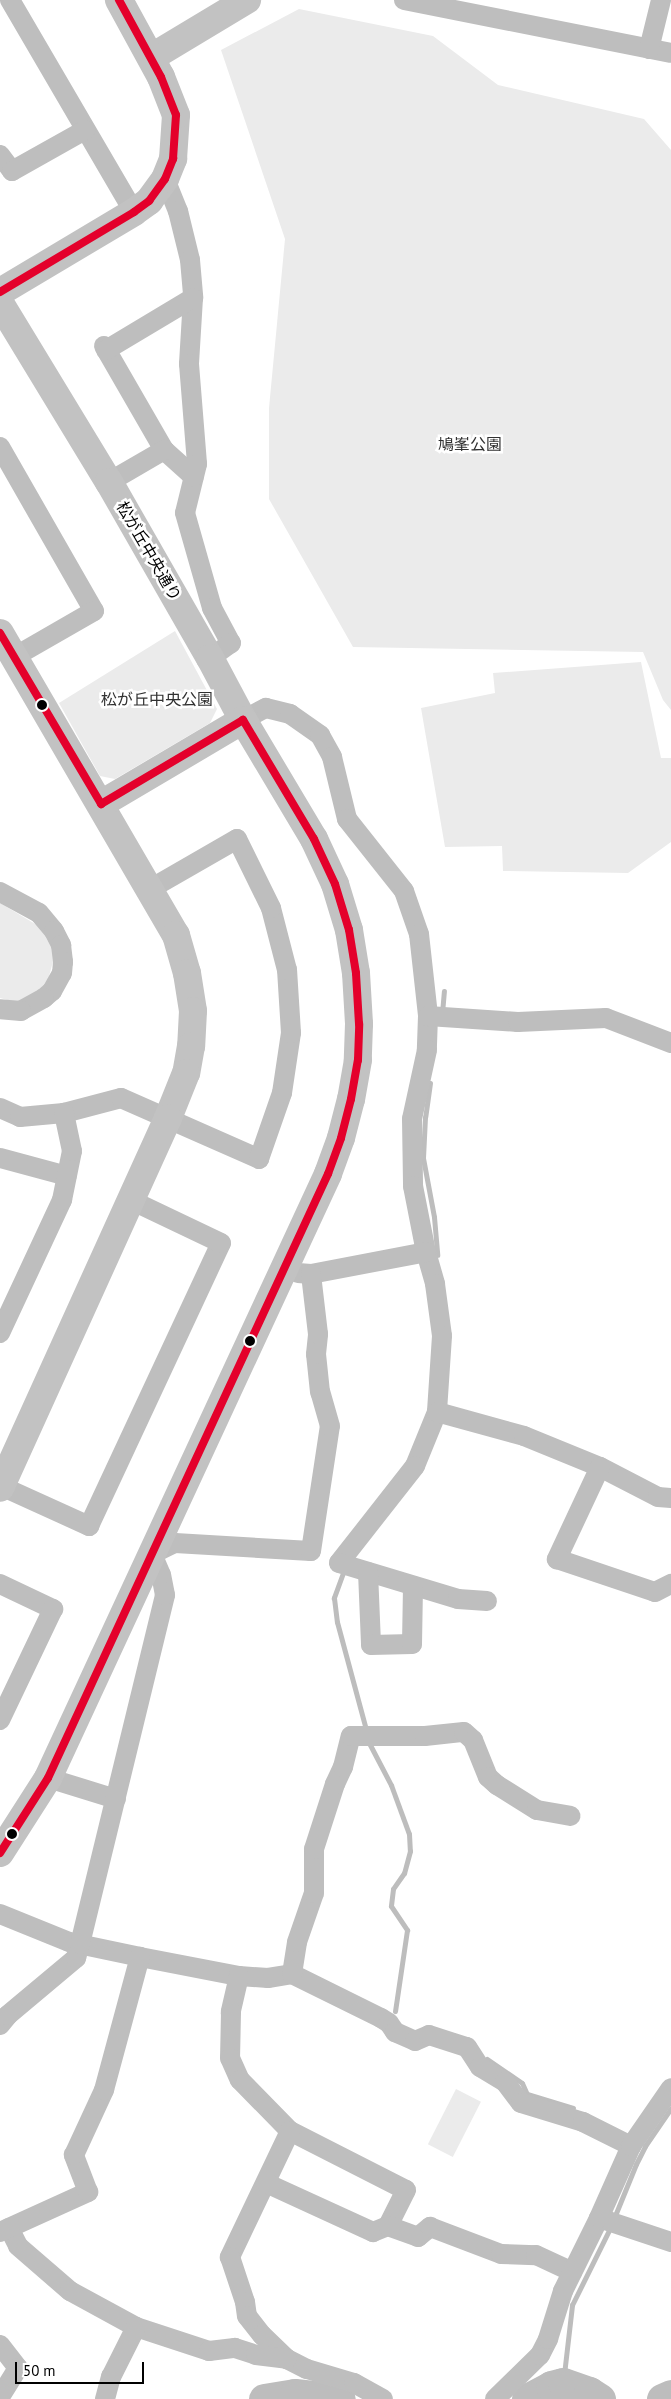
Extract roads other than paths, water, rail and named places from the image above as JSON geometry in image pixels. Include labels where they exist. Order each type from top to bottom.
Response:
[{"type":"street","points":[[10,0],[134,212]]},
{"type":"street","points":[[0,292],[134,212],[149,201],[166,179],[173,159],[176,115],[152,57],[119,0]]},
{"type":"street","points":[[404,0],[671,53]]},
{"type":"street","points":[[649,49],[661,0]]},
{"type":"street","points":[[152,57],[234,3]]},
{"type":"street","points":[[0,155],[12,171],[85,130]]},
{"type":"street","points":[[166,179],[178,211],[190,260],[193,298],[188,364],[197,464],[185,514],[212,608],[231,643],[210,658]]},
{"type":"street","points":[[193,298],[105,348],[164,450],[194,477]]},
{"type":"street","name":"松が丘中央通り","points":[[0,303],[109,482],[210,658],[243,720],[314,839],[335,884],[349,930],[356,973],[358,1060],[341,1138],[328,1174],[48,1778],[16,1832],[0,1853]]},
{"type":"street","points":[[0,447],[94,611],[14,657]]},
{"type":"street","points":[[109,482],[164,450]]},
{"type":"street","points":[[0,634],[176,935],[187,973],[193,1011],[186,1073],[168,1118],[0,1487],[89,1526],[221,1243],[131,1200]]},
{"type":"street","points":[[101,804],[266,708],[290,714],[320,734],[332,757],[347,818],[404,892],[419,934],[428,1016],[426,1050],[412,1119],[413,1186],[426,1252],[436,1284],[442,1336],[437,1412],[415,1466],[339,1563],[458,1598],[487,1601]]},
{"type":"street","points":[[0,1108],[20,1116],[64,1113],[121,1098],[259,1159],[282,1093],[291,1033],[287,970],[270,908],[236,839],[150,889]]},
{"type":"street","points":[[0,892],[38,913],[54,931],[61,945],[63,962],[62,973],[52,990],[44,998],[21,1011],[0,1009]]},
{"type":"street","points":[[428,1016],[518,1022],[606,1018],[671,1043]]},
{"type":"street","points":[[0,1333],[62,1200],[72,1151],[64,1113]]},
{"type":"street","points":[[0,1158],[67,1176]]},
{"type":"street","points":[[284,1270],[311,1274],[426,1252]]},
{"type":"street","points":[[0,2025],[8,2015],[76,1958],[165,1595],[161,1575],[152,1554],[174,1543],[311,1551],[330,1426],[320,1392],[316,1354],[318,1334],[311,1274]]},
{"type":"street","points":[[437,1412],[524,1436],[600,1467],[658,1497],[671,1498]]},
{"type":"street","points":[[600,1467],[557,1559],[655,1592],[671,1584]]},
{"type":"street","points":[[368,1572],[371,1645],[412,1644],[413,1586]]},
{"type":"street","points":[[0,1584],[53,1609],[0,1720]]},
{"type":"street","points":[[292,1974],[297,1942],[314,1893],[314,1849],[335,1784],[343,1767],[351,1736],[425,1736],[464,1732],[473,1740],[488,1777],[497,1785],[537,1810],[570,1816]]},
{"type":"street","points":[[48,1778],[116,1799]]},
{"type":"street","points":[[0,1914],[69,1942],[140,1957],[239,1976],[268,1978],[292,1974],[382,2018],[389,2023],[395,2032],[415,2041],[429,2035],[467,2048],[480,2067],[504,2082],[521,2103],[584,2122],[631,2146]]},
{"type":"street","points":[[140,1957],[104,2090],[74,2155],[88,2192],[4,2230],[18,2246],[70,2291],[136,2327],[209,2351],[235,2348],[256,2355],[287,2358]]},
{"type":"street","points":[[239,1976],[232,2012],[230,2058],[245,2086],[290,2130],[406,2190],[388,2226],[373,2232],[266,2183]]},
{"type":"street","points":[[495,2399],[540,2356],[548,2339],[563,2290],[572,2272],[608,2221],[631,2146],[671,2088]]},
{"type":"street","points":[[290,2130],[230,2257],[245,2302],[247,2316],[262,2334],[287,2358],[307,2369],[354,2383],[383,2399]]},
{"type":"street","points":[[608,2221],[671,2242]]},
{"type":"street","points":[[388,2226],[418,2237],[430,2227],[501,2254],[536,2255],[572,2272]]},
{"type":"street","points":[[105,2399],[111,2377],[136,2327]]},
{"type":"street","points":[[0,2346],[18,2368],[0,2397]]},
{"type":"waterway","points":[[442,1013],[444,991]]},
{"type":"waterway","points":[[430,1083],[425,1117],[423,1158],[434,1217],[437,1255]]},
{"type":"waterway","points":[[344,1570],[334,1598],[337,1622],[367,1733]]},
{"type":"waterway","points":[[368,1741],[391,1785],[409,1834],[410,1851],[404,1873],[393,1889],[391,1906],[407,1930],[395,2011]]},
{"type":"waterway","points":[[487,2059],[522,2083],[527,2094],[573,2108]]},
{"type":"waterway","points":[[614,2218],[645,2146],[671,2108]]},
{"type":"waterway","points":[[563,2383],[572,2305],[611,2226]]},
{"type":"waterway","points":[[527,2399],[551,2386],[563,2383],[589,2392],[600,2399]]},
{"type":"waterway","points":[[264,2399],[295,2394],[340,2399]]},
{"type":"waterway","points":[[662,2399],[671,2395]]},
{"type":"park label","name":"鳩峯公園","points":[[470,444]]},
{"type":"park label","name":"松が丘中央公園","points":[[157,699]]}]
